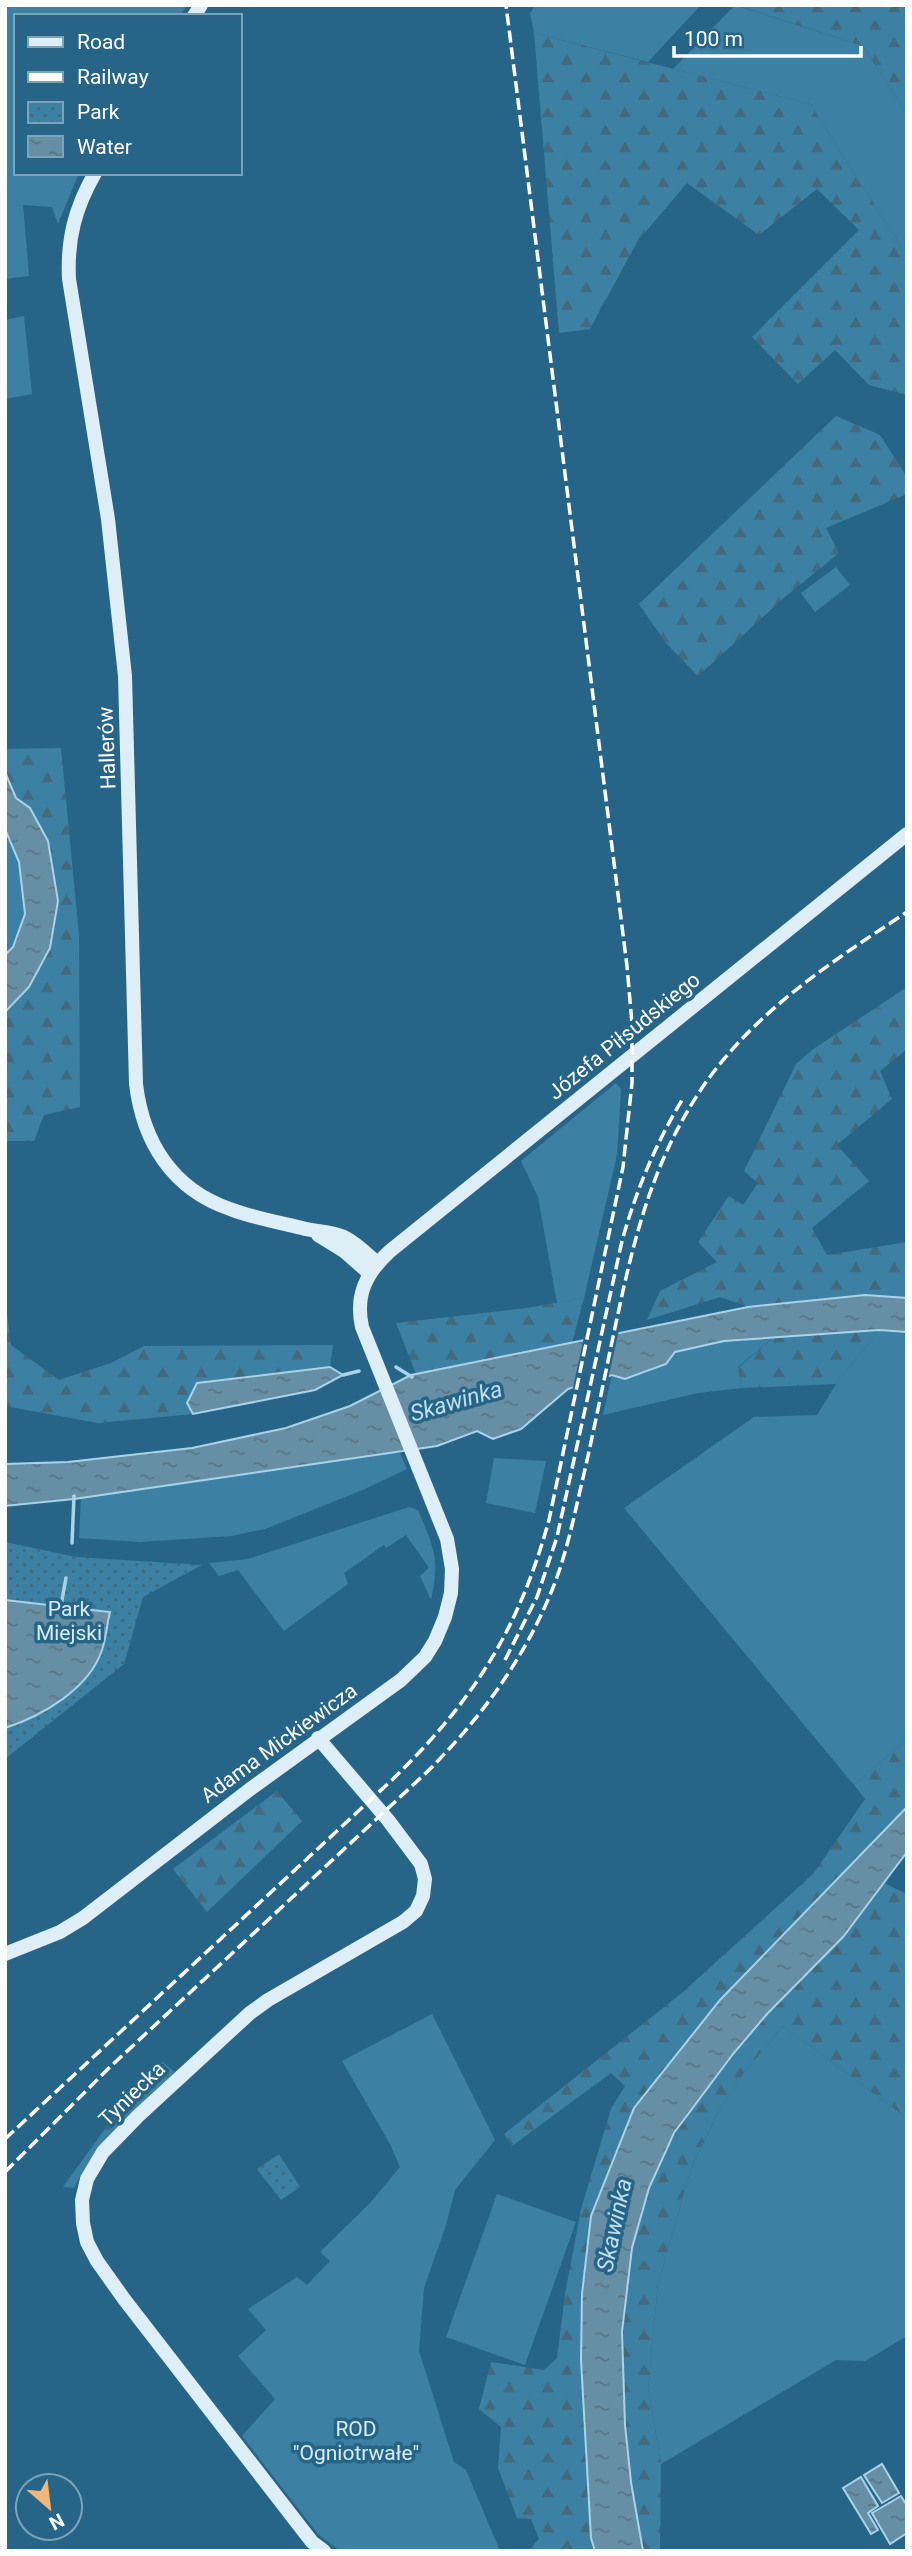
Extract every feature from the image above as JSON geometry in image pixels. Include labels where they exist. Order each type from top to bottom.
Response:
[{"type":"street","name":"Hallerów","points":[[94,175],[72,224],[69,278],[108,519],[125,676],[138,1100],[145,1127],[155,1147],[165,1163],[193,1190],[229,1209],[344,1237],[373,1268]]},
{"type":"street","name":"Józefa Piłsudskiego","points":[[373,1268],[907,834]]},
{"type":"street","name":"Adama Mickiewicza","points":[[5,1954],[53,1935],[83,1917],[318,1738],[407,1676],[430,1649],[442,1625],[449,1601],[452,1562],[447,1539],[428,1488],[365,1337],[359,1303],[363,1284],[373,1268]]},
{"type":"street","name":"Tyniecka","points":[[318,1738],[388,1820],[421,1864],[425,1879],[420,1904],[404,1923],[268,2000],[221,2039],[103,2152],[87,2179],[82,2211],[87,2242],[110,2279],[174,2366],[312,2542],[324,2551]]},
{"type":"green space","points":[[5,5],[187,5],[181,14],[14,14],[14,175],[78,175],[58,224],[52,207],[23,205],[29,276],[5,279]]},
{"type":"green space","points":[[536,5],[700,6],[648,62],[534,33],[530,13]]},
{"type":"green space","points":[[735,5],[863,46],[907,114],[907,256],[810,104],[673,69]]},
{"type":"green space","points":[[736,5],[907,5],[907,114],[863,46]]},
{"type":"green space","points":[[534,33],[810,104],[907,256],[907,395],[869,385],[835,350],[798,384],[752,337],[859,230],[817,189],[759,235],[687,183],[637,242],[590,329],[559,333]]},
{"type":"green space","points":[[24,316],[32,394],[5,399],[5,320]]},
{"type":"green space","points":[[836,416],[880,435],[907,477],[907,494],[826,528],[839,553],[785,597],[698,676],[665,642],[639,604]]},
{"type":"green space","points":[[836,567],[850,585],[815,612],[801,593]]},
{"type":"green space","points":[[61,748],[79,935],[80,1107],[44,1115],[34,1141],[5,1141],[5,1012],[29,987],[50,948],[58,901],[30,808],[16,798],[5,772],[5,749]]},
{"type":"green space","points":[[5,829],[19,859],[25,894],[21,927],[15,942],[5,955]]},
{"type":"green space","points":[[907,987],[907,1049],[880,1071],[892,1099],[837,1145],[869,1181],[812,1228],[827,1255],[907,1242],[907,1298],[865,1295],[748,1307],[720,1297],[647,1320],[660,1291],[717,1262],[698,1242],[729,1196],[743,1205],[758,1183],[744,1171],[796,1064],[812,1050]]},
{"type":"green space","points":[[616,1083],[621,1089],[617,1155],[584,1298],[557,1303],[538,1197],[521,1161]]},
{"type":"green space","points":[[584,1298],[572,1343],[416,1374],[396,1323],[527,1308]]},
{"type":"green space","points":[[5,1299],[11,1345],[59,1380],[111,1363],[144,1346],[333,1345],[330,1367],[197,1382],[187,1403],[193,1414],[98,1423],[5,1406]]},
{"type":"green space","points":[[879,1330],[907,1332],[907,1739],[854,1785],[624,1508],[754,1417],[817,1415],[836,1384]]},
{"type":"green space","points":[[879,1330],[836,1384],[742,1388],[738,1368],[774,1337]]},
{"type":"green space","points":[[774,1337],[738,1367],[742,1388],[698,1393],[603,1415],[612,1375],[629,1376],[647,1372],[663,1364],[675,1352],[724,1341]]},
{"type":"green space","points":[[399,1451],[407,1469],[265,1529],[231,1536],[140,1542],[79,1538],[81,1498]]},
{"type":"green space","points":[[494,1458],[546,1461],[535,1513],[486,1503]]},
{"type":"green space","points":[[409,1507],[418,1510],[434,1554],[435,1573],[431,1600],[420,1576],[429,1568],[406,1535],[386,1548],[384,1545],[344,1573],[348,1584],[284,1631],[238,1570],[219,1576],[209,1563],[248,1559]]},
{"type":"green space","name":"Park Miejski","points":[[5,1542],[76,1557],[202,1565],[143,1597],[124,1664],[5,1759]]},
{"type":"green space","points":[[907,1739],[907,1807],[720,2000],[634,2108],[591,2216],[582,2294],[581,2360],[593,2551],[528,2551],[539,2539],[531,2519],[517,2518],[498,2468],[501,2427],[479,2409],[491,2362],[544,2370],[557,2358],[565,2294],[581,2209],[611,2109],[625,2086],[611,2073],[512,2146],[504,2134],[683,1992],[813,1874],[865,1799],[854,1785]]},
{"type":"green space","points":[[277,1791],[302,1821],[207,1912],[173,1869]]},
{"type":"green space","points":[[884,1883],[907,1894],[907,2118],[783,2026],[742,2075],[718,2112],[690,2171],[658,2284],[648,2388],[661,2464],[660,2551],[643,2551],[634,2512],[629,2470],[623,2337],[630,2261],[649,2188],[684,2119],[717,2073],[767,2013],[842,1938]]},
{"type":"green space","name":"ROD \"Ogniotrwałe\"","points":[[432,2014],[495,2140],[455,2190],[424,2288],[419,2351],[454,2462],[466,2470],[500,2551],[340,2551],[318,2534],[242,2436],[275,2399],[238,2356],[266,2330],[248,2309],[297,2277],[307,2285],[330,2261],[320,2252],[370,2203],[400,2167],[390,2144],[342,2061]]},
{"type":"green space","points":[[783,2026],[907,2118],[907,2336],[865,2361],[836,2360],[661,2464],[648,2388],[658,2284],[690,2171],[718,2112],[742,2075]]},
{"type":"green space","points":[[162,2062],[175,2072],[107,2139],[74,2188],[63,2187],[123,2104]]},
{"type":"green space","points":[[279,2154],[300,2187],[281,2200],[257,2169]]},
{"type":"green space","points":[[497,2194],[576,2222],[525,2365],[446,2337]]},
{"type":"water","points":[[5,772],[16,798],[30,808],[48,841],[58,901],[50,948],[29,987],[5,1012],[5,955],[13,947],[25,914],[19,862],[5,829]]},
{"type":"water","name":"Skawinka","points":[[865,1295],[907,1298],[907,1332],[879,1330],[724,1341],[675,1352],[666,1364],[625,1379],[612,1375],[568,1389],[521,1429],[493,1439],[477,1431],[437,1446],[74,1499],[5,1506],[5,1464],[68,1462],[192,1448],[286,1428],[350,1406],[411,1375],[748,1307]]},
{"type":"water","points":[[330,1367],[343,1375],[315,1390],[193,1414],[187,1403],[197,1383]]},
{"type":"water","points":[[5,1600],[110,1612],[102,1650],[87,1677],[49,1708],[5,1728]]},
{"type":"water","name":"Skawinka","points":[[907,1807],[907,1852],[843,1937],[767,2014],[733,2054],[674,2133],[649,2188],[632,2248],[622,2332],[625,2425],[631,2482],[643,2551],[595,2551],[591,2538],[581,2360],[582,2294],[591,2216],[634,2108],[720,2000]]},
{"type":"water","points":[[882,2464],[899,2493],[882,2503],[864,2475]]},
{"type":"water","points":[[861,2477],[878,2506],[868,2513],[878,2530],[871,2534],[843,2488]]},
{"type":"water","points":[[901,2496],[907,2506],[907,2533],[890,2544],[872,2513]]},
{"type":"pier","points":[[619,1330],[608,1380],[572,1392],[584,1337]]},
{"type":"waterway","points":[[396,1367],[412,1377]]},
{"type":"waterway","points":[[343,1375],[359,1371]]},
{"type":"waterway","points":[[72,1543],[74,1496]]},
{"type":"waterway","points":[[60,1611],[66,1578]]},
{"type":"railway","points":[[5,2139],[422,1750],[470,1691],[508,1629],[537,1559],[549,1520],[623,1167],[632,1083],[632,1024],[627,966],[506,5]]},
{"type":"railway","points":[[5,2172],[110,2067],[427,1772],[467,1729],[502,1683],[532,1633],[560,1568],[577,1504],[638,1231],[657,1174],[683,1118],[721,1063],[743,1037],[768,1014],[821,970],[907,912]]},
{"type":"railway","points":[[505,1660],[537,1597],[557,1537],[627,1222],[655,1151],[682,1100]]}]
